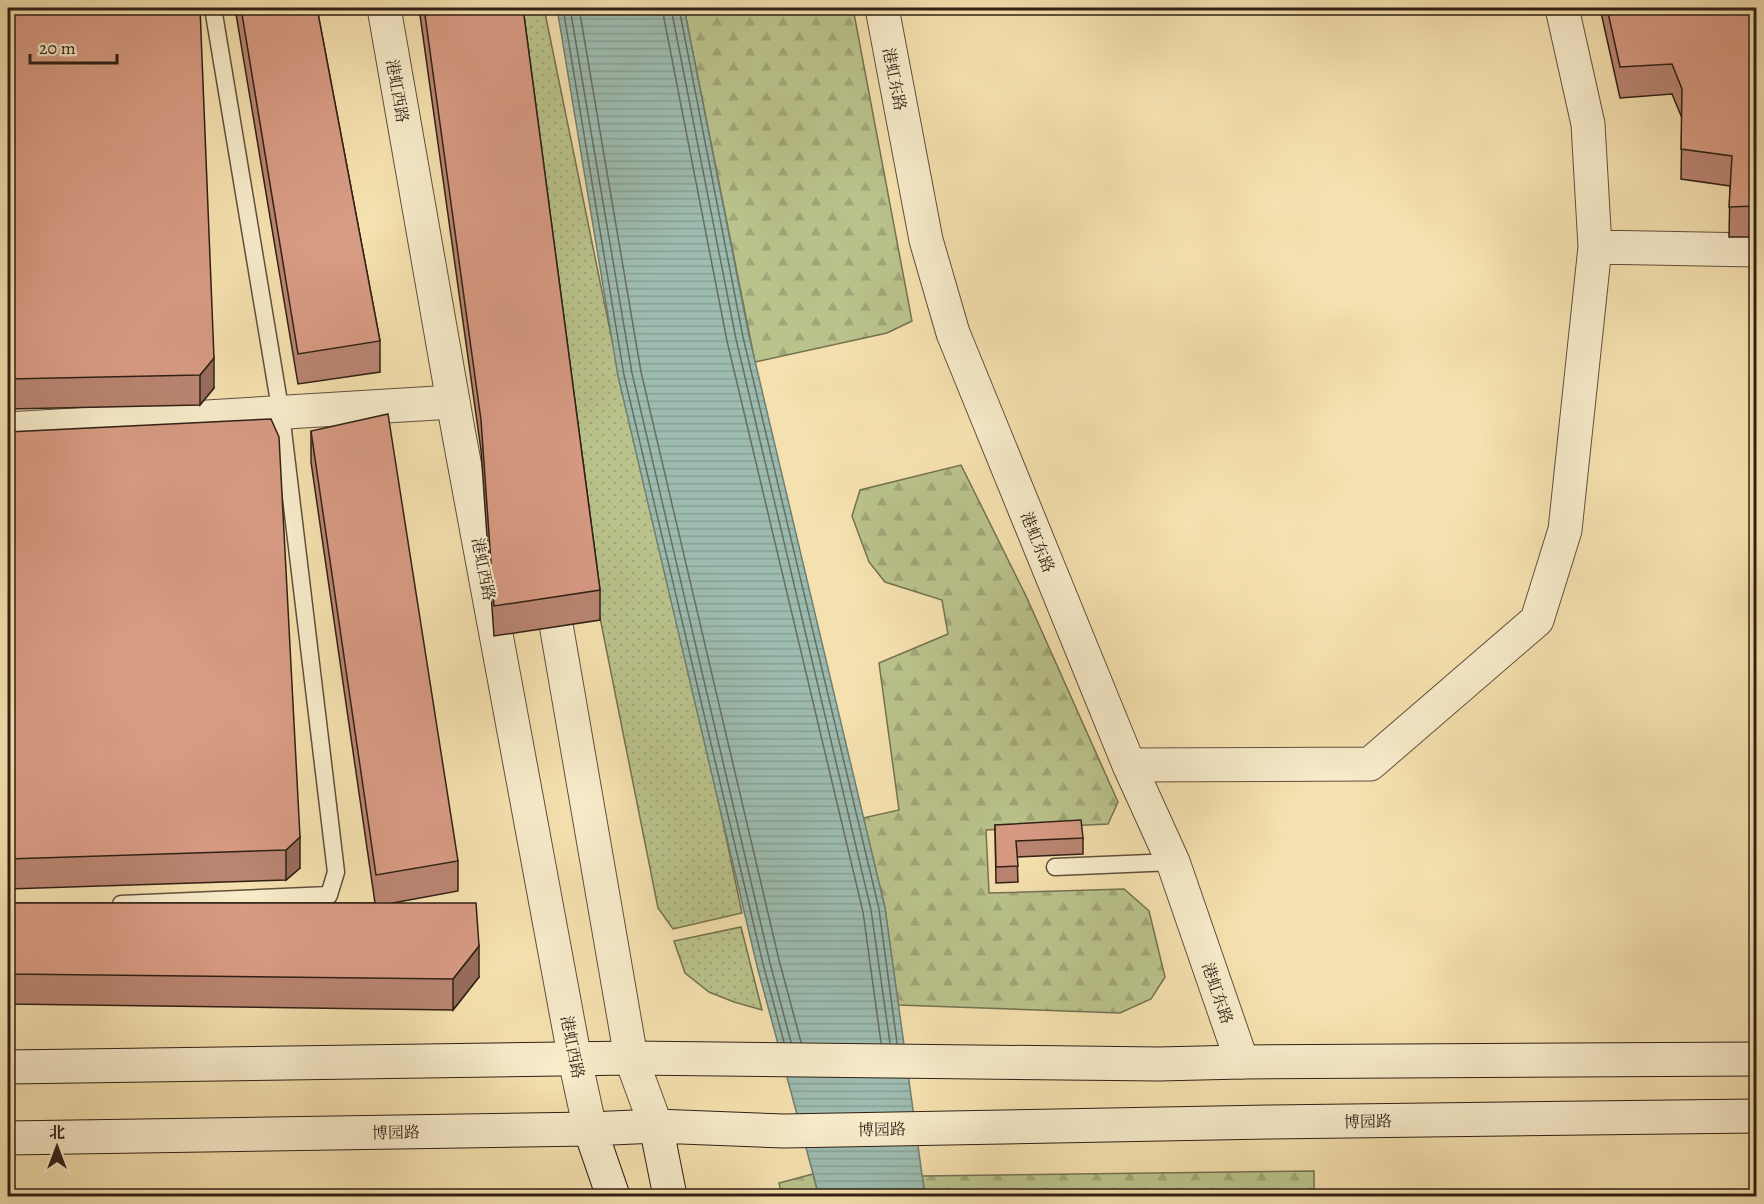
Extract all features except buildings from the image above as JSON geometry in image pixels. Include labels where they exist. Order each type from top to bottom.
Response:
[{"type":"street","name":"港虹西路","points":[[384,8],[453,402],[575,1060],[590,1129],[613,1197]]},
{"type":"street","name":"港虹东路","points":[[882,8],[926,240],[953,333],[1129,765],[1173,862],[1242,1062]]},
{"type":"street","points":[[1129,765],[1370,764],[1537,620],[1565,530],[1595,247],[1588,124],[1563,8]]},
{"type":"street","points":[[1595,247],[1756,250]]},
{"type":"street","points":[[8,429],[453,402]]},
{"type":"street","points":[[545,561],[631,1058],[656,1126],[670,1197]]},
{"type":"street","points":[[8,1067],[631,1058],[1159,1065],[1242,1062],[1756,1059]]},
{"type":"street","name":"博园路","points":[[8,1138],[656,1126],[784,1131],[1756,1116]]},
{"type":"lane","points":[[103,904],[329,895],[336,872],[281,414],[213,8]]},
{"type":"lane","points":[[1055,867],[1173,862]]},
{"type":"green space","points":[[516,8],[544,8],[613,345],[628,370],[742,913],[673,929],[658,908],[529,262]]},
{"type":"green space","points":[[684,8],[853,8],[912,321],[887,333],[755,362]]},
{"type":"green space","points":[[961,465],[1026,596],[1118,802],[1108,824],[986,830],[989,893],[1124,889],[1149,911],[1165,977],[1151,999],[1120,1013],[898,1005],[885,908],[863,818],[899,810],[879,663],[948,634],[942,600],[885,582],[869,562],[852,516],[860,490]]},
{"type":"green space","points":[[741,927],[762,1010],[709,992],[685,973],[674,941]]},
{"type":"green space","points":[[1314,1171],[1314,1196],[925,1196],[922,1176]]},
{"type":"green space","points":[[813,1174],[819,1196],[782,1196],[779,1183]]},
{"type":"water","points":[[557,8],[684,8],[749,336],[885,908],[925,1196],[819,1196],[757,966],[618,376]]}]
